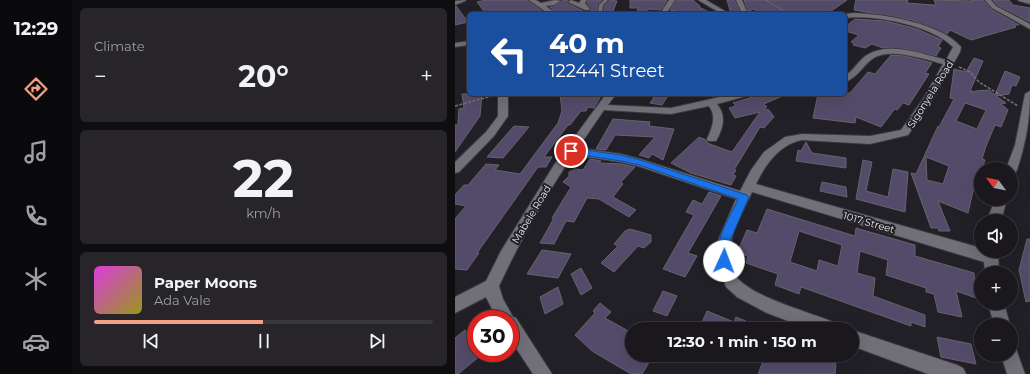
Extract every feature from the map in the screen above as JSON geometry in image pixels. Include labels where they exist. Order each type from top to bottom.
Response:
[{"type":"street","points":[[455,3],[463,0]]},
{"type":"street","points":[[532,0],[550,12]]},
{"type":"street","points":[[584,0],[582,4],[586,11]]},
{"type":"street","points":[[664,12],[672,0]]},
{"type":"street","points":[[701,0],[723,12]]},
{"type":"street","points":[[739,0],[744,12]]},
{"type":"street","points":[[988,0],[994,7],[1030,27]]},
{"type":"street","points":[[1021,0],[1030,2]]},
{"type":"street","points":[[539,5],[552,4],[558,1]]},
{"type":"street","points":[[571,2],[586,11]]},
{"type":"street","name":"Sigonyela Road","points":[[812,322],[773,307],[742,292],[731,282],[724,261],[724,243],[755,173],[768,155],[789,139],[808,137],[870,140],[905,133],[928,99],[948,63],[957,52],[957,47],[953,41],[942,35],[871,16],[855,14],[847,16]]},
{"type":"street","points":[[455,45],[467,43]]},
{"type":"street","points":[[847,79],[852,76],[872,55],[881,53],[903,53],[948,63]]},
{"type":"street","points":[[1014,162],[1020,145],[1030,94]]},
{"type":"street","points":[[455,169],[490,134],[503,116],[499,96]]},
{"type":"street","name":"Mabele Road","points":[[491,286],[505,256],[571,151],[610,96]]},
{"type":"street","points":[[602,107],[671,111],[712,103],[737,96]]},
{"type":"street","points":[[712,103],[717,109],[719,119],[718,127],[712,139]]},
{"type":"street","name":"1017 Street","points":[[571,151],[621,158],[974,250]]},
{"type":"street","points":[[455,304],[491,286],[496,303],[500,310]]},
{"type":"street","points":[[519,338],[543,374]]},
{"type":"street","points":[[859,340],[957,374]]},
{"type":"street","points":[[1012,362],[1016,374]]},
{"type":"lane","points":[[600,12],[601,5],[606,0]]},
{"type":"path","points":[[766,0],[786,12]]},
{"type":"path","points":[[948,63],[970,72],[979,82],[1027,111]]},
{"type":"path","points":[[455,106],[495,96]]},
{"type":"building","points":[[486,0],[528,0],[543,12],[484,12],[477,2]]},
{"type":"building","points":[[562,0],[568,0],[567,3],[585,12],[555,12],[550,7],[562,2]]},
{"type":"building","points":[[588,0],[602,0],[598,5],[597,12],[589,12],[591,9],[587,3]]},
{"type":"building","points":[[609,0],[617,1],[613,12],[604,12],[604,6]]},
{"type":"building","points":[[630,0],[667,0],[661,10],[648,9],[647,12],[637,12],[638,8],[630,8]]},
{"type":"building","points":[[676,0],[693,0],[700,6],[699,7],[709,12],[674,12],[675,11],[670,10]]},
{"type":"building","points":[[727,0],[735,0],[740,12],[730,12]]},
{"type":"building","points":[[744,0],[847,0],[830,12],[756,12],[755,9],[748,11]]},
{"type":"building","points":[[856,0],[908,0],[907,3],[936,5],[934,0],[984,0],[991,9],[1019,25],[1013,25],[1016,27],[971,40],[950,30],[947,34],[912,20],[854,10]]},
{"type":"building","points":[[993,0],[1009,0],[1013,5],[1030,8],[1030,22],[997,5]]},
{"type":"building","points":[[455,6],[456,6],[467,22],[455,25]]},
{"type":"building","points":[[855,19],[886,21],[917,29],[942,40],[938,47],[941,48],[936,56],[907,49],[883,48],[872,44],[865,48],[853,45],[854,43],[851,42],[859,35],[847,32],[847,25]]},
{"type":"building","points":[[891,55],[906,56],[932,63],[925,73],[929,74],[909,105],[903,103],[897,110],[895,109],[881,127],[856,117],[855,123],[813,118],[818,96],[847,96],[847,93],[850,93],[868,72],[875,74]]},
{"type":"building","points":[[974,58],[983,61],[970,91],[973,91],[972,93],[975,91],[989,90],[995,95],[1005,71],[1020,77],[1016,86],[1012,85],[1009,94],[996,96],[1006,103],[1001,104],[1008,110],[1001,127],[995,125],[982,159],[985,160],[984,162],[974,162],[974,188],[968,213],[938,201],[950,231],[939,231],[938,228],[931,228],[911,173],[916,174],[938,126],[939,127],[954,99],[950,98],[954,69],[966,72]],"holes":[[[965,103],[986,110],[977,129],[956,121]],[[926,157],[949,166],[943,184],[927,180]]]},
{"type":"building","points":[[462,94],[467,94],[467,96],[482,96],[480,116],[455,152],[455,125],[458,125],[459,109],[464,108]]},
{"type":"building","points":[[560,96],[601,96],[594,108],[588,107],[586,111],[581,111],[570,125],[568,125],[544,157],[552,157],[546,167],[538,167],[477,253],[479,253],[467,270],[455,269],[455,219],[466,206],[455,204],[455,195],[464,185],[468,185],[486,164],[499,165],[495,170],[520,174],[558,123],[562,111]]},
{"type":"building","points":[[655,96],[668,96],[662,105],[650,103]]},
{"type":"building","points":[[756,96],[782,96],[764,104],[767,107],[764,109],[769,110],[774,117],[764,128],[760,127],[734,170],[736,170],[733,175],[736,176],[731,185],[691,173],[671,163],[699,137],[706,140],[707,143],[732,152],[760,112],[735,118],[729,108],[736,106],[733,103]]},
{"type":"building","points":[[613,119],[650,122],[649,126],[674,129],[663,160],[652,154],[649,158],[639,155],[655,137],[615,135],[606,150],[596,149]]},
{"type":"building","points":[[514,126],[529,127],[503,158],[487,157]]},
{"type":"building","points":[[806,142],[812,153],[846,158],[846,168],[796,161],[798,150],[801,151]]},
{"type":"building","points":[[590,159],[601,161],[599,163],[622,164],[635,167],[621,182],[623,184],[613,197],[636,210],[629,217],[599,199],[587,198],[574,222],[566,221],[554,244],[540,243],[554,218],[552,218],[571,187],[563,182],[569,176],[569,172],[575,169],[583,170]]},
{"type":"building","points":[[863,160],[872,162],[866,191],[888,197],[893,169],[908,172],[905,212],[856,199]]},
{"type":"building","points":[[822,182],[846,187],[847,197],[820,191]]},
{"type":"building","points":[[709,192],[721,196],[688,253],[697,256],[685,277],[663,269],[694,215],[686,212],[693,200],[702,204]]},
{"type":"building","points":[[767,209],[855,236],[856,228],[915,245],[915,256],[974,273],[974,297],[956,291],[962,317],[938,312],[934,294],[926,292],[926,288],[886,275],[888,260],[860,251],[857,273],[875,278],[873,296],[925,315],[925,327],[911,322],[911,326],[801,287],[799,294],[775,285],[778,274],[746,263],[748,256],[737,253],[747,230],[757,233]],"holes":[[[799,231],[842,245],[838,266],[819,260],[817,271],[790,262]]]},
{"type":"building","points":[[630,229],[651,235],[651,242],[644,248],[638,246],[614,272],[601,263],[618,246],[614,244],[625,231]]},
{"type":"building","points":[[1027,239],[1030,239],[1030,301],[1026,302],[1019,270]]},
{"type":"building","points":[[542,250],[571,254],[558,278],[527,274]]},
{"type":"building","points":[[581,268],[592,288],[581,295],[571,274]]},
{"type":"building","points":[[558,287],[563,304],[545,314],[540,297]]},
{"type":"building","points":[[663,291],[677,296],[667,316],[653,311]]},
{"type":"building","points":[[600,303],[611,312],[605,318],[625,329],[625,362],[649,362],[642,374],[631,374],[592,351],[575,335],[595,313],[593,311]]},
{"type":"building","points":[[707,311],[734,322],[702,322]]},
{"type":"building","points":[[736,317],[748,322],[734,322]]},
{"type":"building","points":[[465,330],[467,333],[467,362],[473,362],[458,374],[455,374],[455,338]]},
{"type":"building","points":[[937,337],[971,344],[974,362],[976,364],[941,357]]},
{"type":"building","points":[[763,362],[831,362],[836,364],[835,374],[758,374]]},
{"type":"route","points":[[571,151],[621,158],[640,163],[744,197],[724,243],[724,261]]}]
